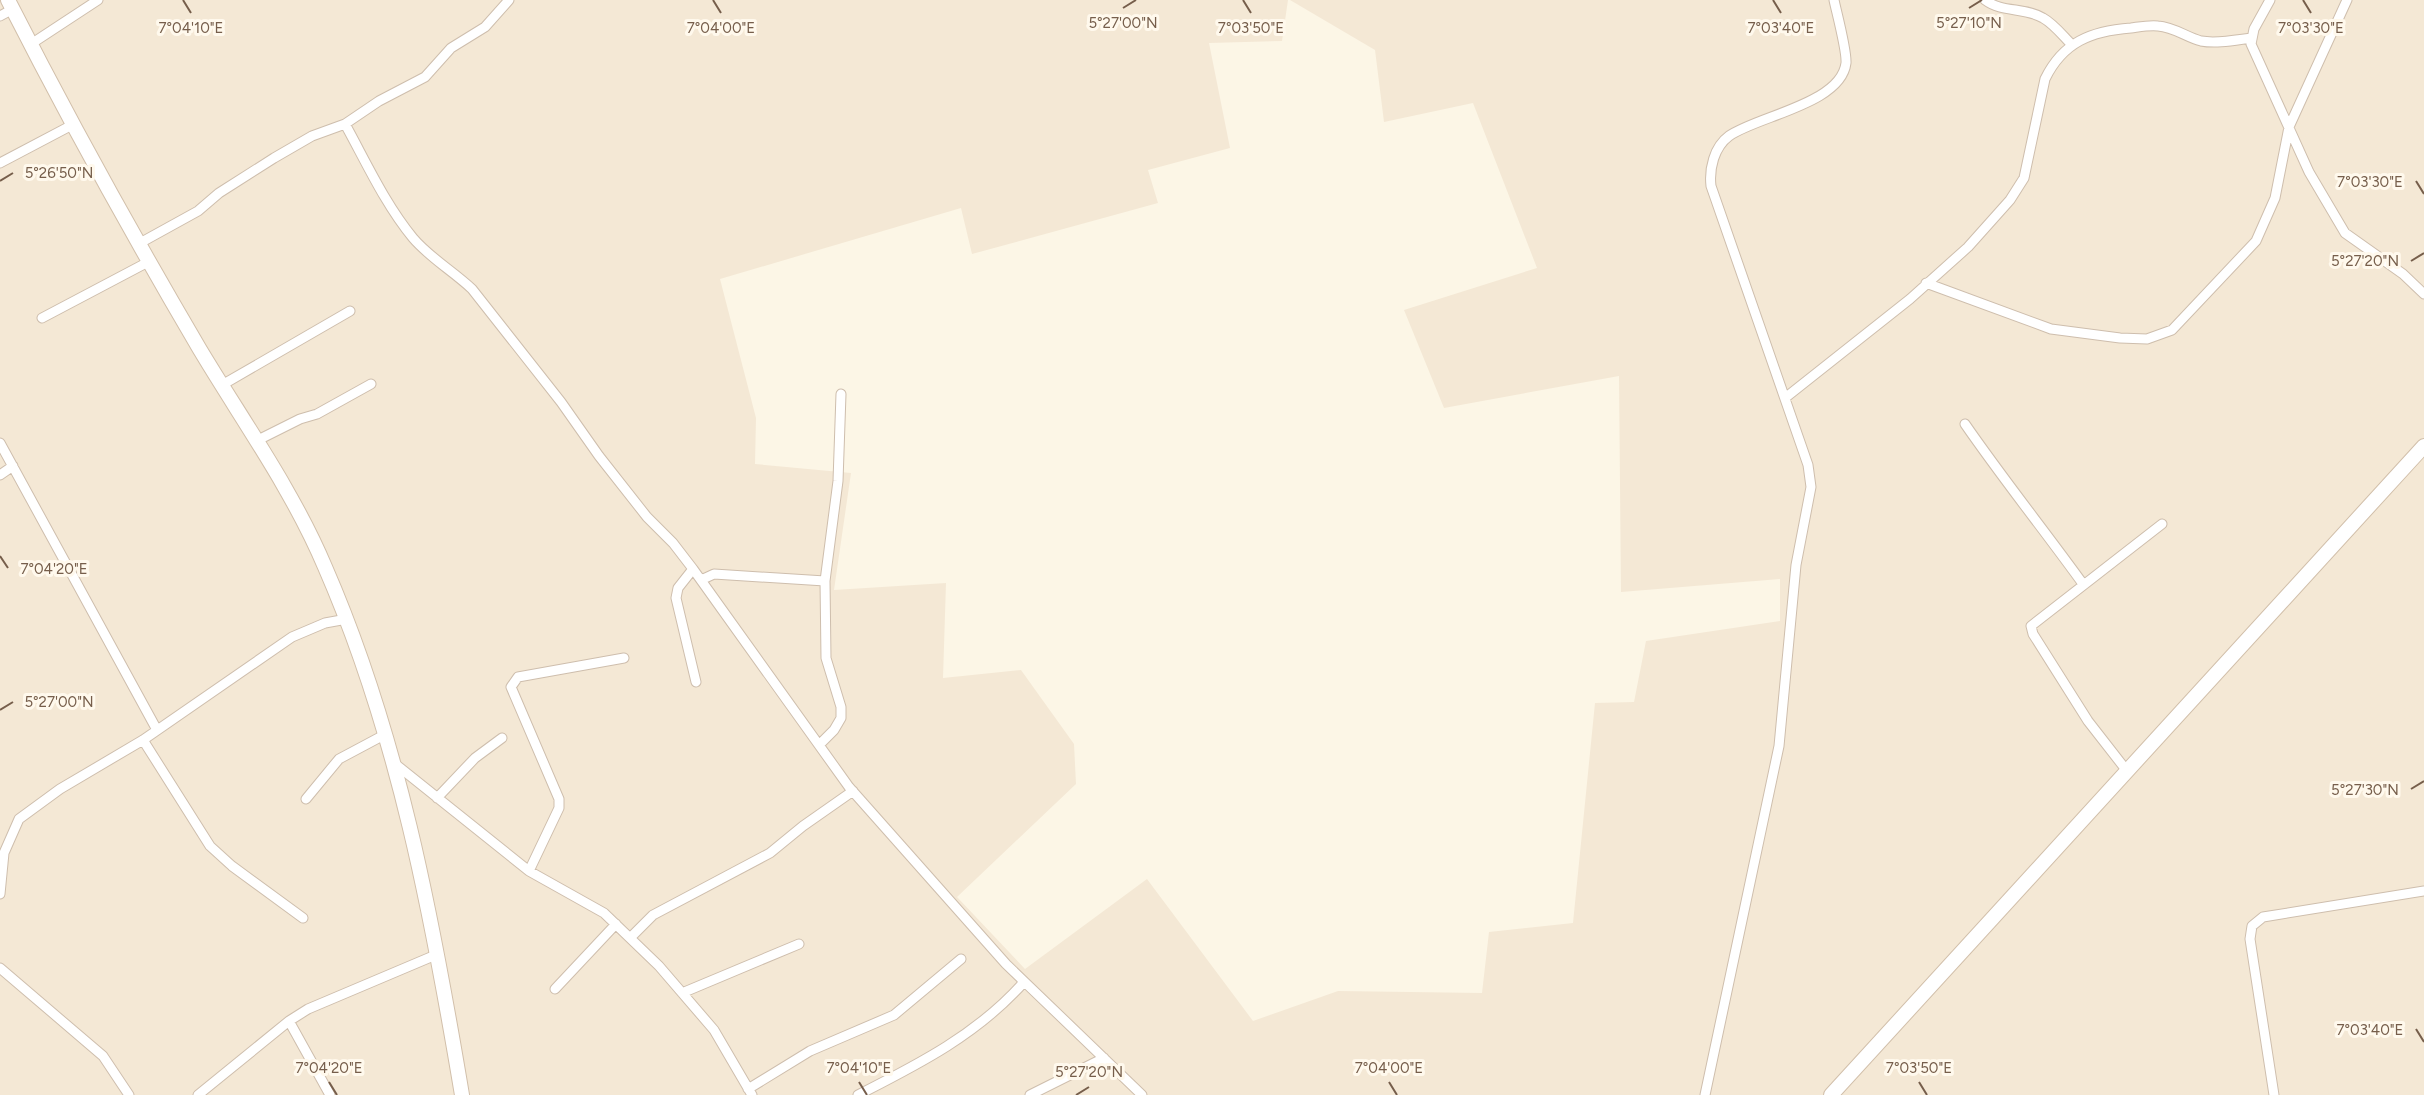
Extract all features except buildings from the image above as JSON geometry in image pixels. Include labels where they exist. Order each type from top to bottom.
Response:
[{"type":"street","points":[[31,44],[98,0]]},
{"type":"street","points":[[140,243],[198,210],[219,193],[274,158],[312,136],[345,124],[379,101],[425,77],[451,48],[484,27],[509,0]]},
{"type":"street","points":[[1705,1095],[1779,746],[1796,565],[1811,487],[1808,465],[1711,186],[1709,170],[1713,158],[1727,137],[1817,97],[1840,78],[1846,62],[1834,0]]},
{"type":"street","points":[[1985,0],[1994,7],[2022,11],[2044,18],[2071,44]]},
{"type":"street","points":[[2270,0],[2251,44],[2309,172],[2346,233],[2403,274],[2424,294]]},
{"type":"street","points":[[1926,283],[2051,329],[2120,338],[2147,339],[2172,330],[2256,241],[2275,198],[2289,127],[2347,0]]},
{"type":"street","points":[[0,16],[11,5],[150,261],[296,506],[324,565],[347,619],[411,828],[438,954],[462,1095]]},
{"type":"street","points":[[1785,398],[1910,299],[1968,247],[2010,200],[2024,178],[2045,79],[2052,64],[2071,44],[2111,30],[2157,26],[2175,29],[2188,37],[2203,41],[2252,38]]},
{"type":"street","points":[[0,163],[74,124]]},
{"type":"street","points":[[345,124],[389,204],[413,238],[429,255],[456,273],[472,289],[647,517],[673,543],[693,568],[852,791],[1024,982],[1142,1095]]},
{"type":"street","points":[[42,318],[150,261]]},
{"type":"street","points":[[222,385],[350,311]]},
{"type":"street","points":[[256,441],[300,419],[317,414],[371,384]]},
{"type":"street","points":[[819,746],[842,718],[842,707],[826,658],[825,581],[838,482],[841,394]]},
{"type":"street","points":[[1965,424],[2008,486],[2035,518],[2083,584]]},
{"type":"street","points":[[0,443],[157,730]]},
{"type":"street","points":[[1831,1095],[2424,446]]},
{"type":"street","points":[[0,475],[13,466]]},
{"type":"street","points":[[2127,771],[2088,721],[2033,634],[2031,626],[2038,618],[2162,524]]},
{"type":"street","points":[[693,568],[678,588],[676,598],[696,682]]},
{"type":"street","points":[[700,579],[714,574],[825,581]]},
{"type":"street","points":[[0,894],[4,854],[19,819],[60,789],[143,740],[292,638],[325,623],[347,619]]},
{"type":"street","points":[[529,871],[559,808],[559,799],[511,687],[513,681],[518,677],[624,658]]},
{"type":"street","points":[[306,799],[339,759],[384,735]]},
{"type":"street","points":[[437,798],[475,758],[502,738]]},
{"type":"street","points":[[143,740],[210,846],[232,866],[303,918]]},
{"type":"street","points":[[392,762],[529,871],[604,913],[616,924],[659,966],[714,1030],[750,1092],[810,1051],[894,1015],[961,959]]},
{"type":"street","points":[[630,938],[653,915],[770,853],[852,791]]},
{"type":"street","points":[[2274,1095],[2250,939],[2252,926],[2263,917],[2424,891]]},
{"type":"street","points":[[555,989],[616,924]]},
{"type":"street","points":[[682,993],[799,944]]},
{"type":"street","points":[[198,1095],[289,1021],[308,1009],[438,954]]},
{"type":"street","points":[[0,968],[103,1056],[129,1095]]},
{"type":"street","points":[[858,1095],[924,1062],[951,1045],[1002,1007],[1024,982]]},
{"type":"street","points":[[289,1021],[330,1095]]},
{"type":"street","points":[[1030,1095],[1104,1058]]},
{"type":"shaded area","points":[[0,0],[1288,0],[1282,41],[1209,43],[1230,148],[1148,170],[1158,203],[972,254],[961,208],[720,279],[756,418],[755,464],[851,473],[834,590],[946,583],[943,678],[1021,670],[1074,744],[1076,784],[957,897],[1025,969],[1147,879],[1253,1021],[1338,991],[1482,993],[1489,932],[1573,923],[1595,703],[1634,702],[1646,641],[1780,621],[1780,579],[1621,592],[1619,376],[1444,408],[1404,310],[1537,268],[1473,103],[1384,122],[1375,50],[1290,0],[2424,0],[2424,1095],[0,1095]]}]
